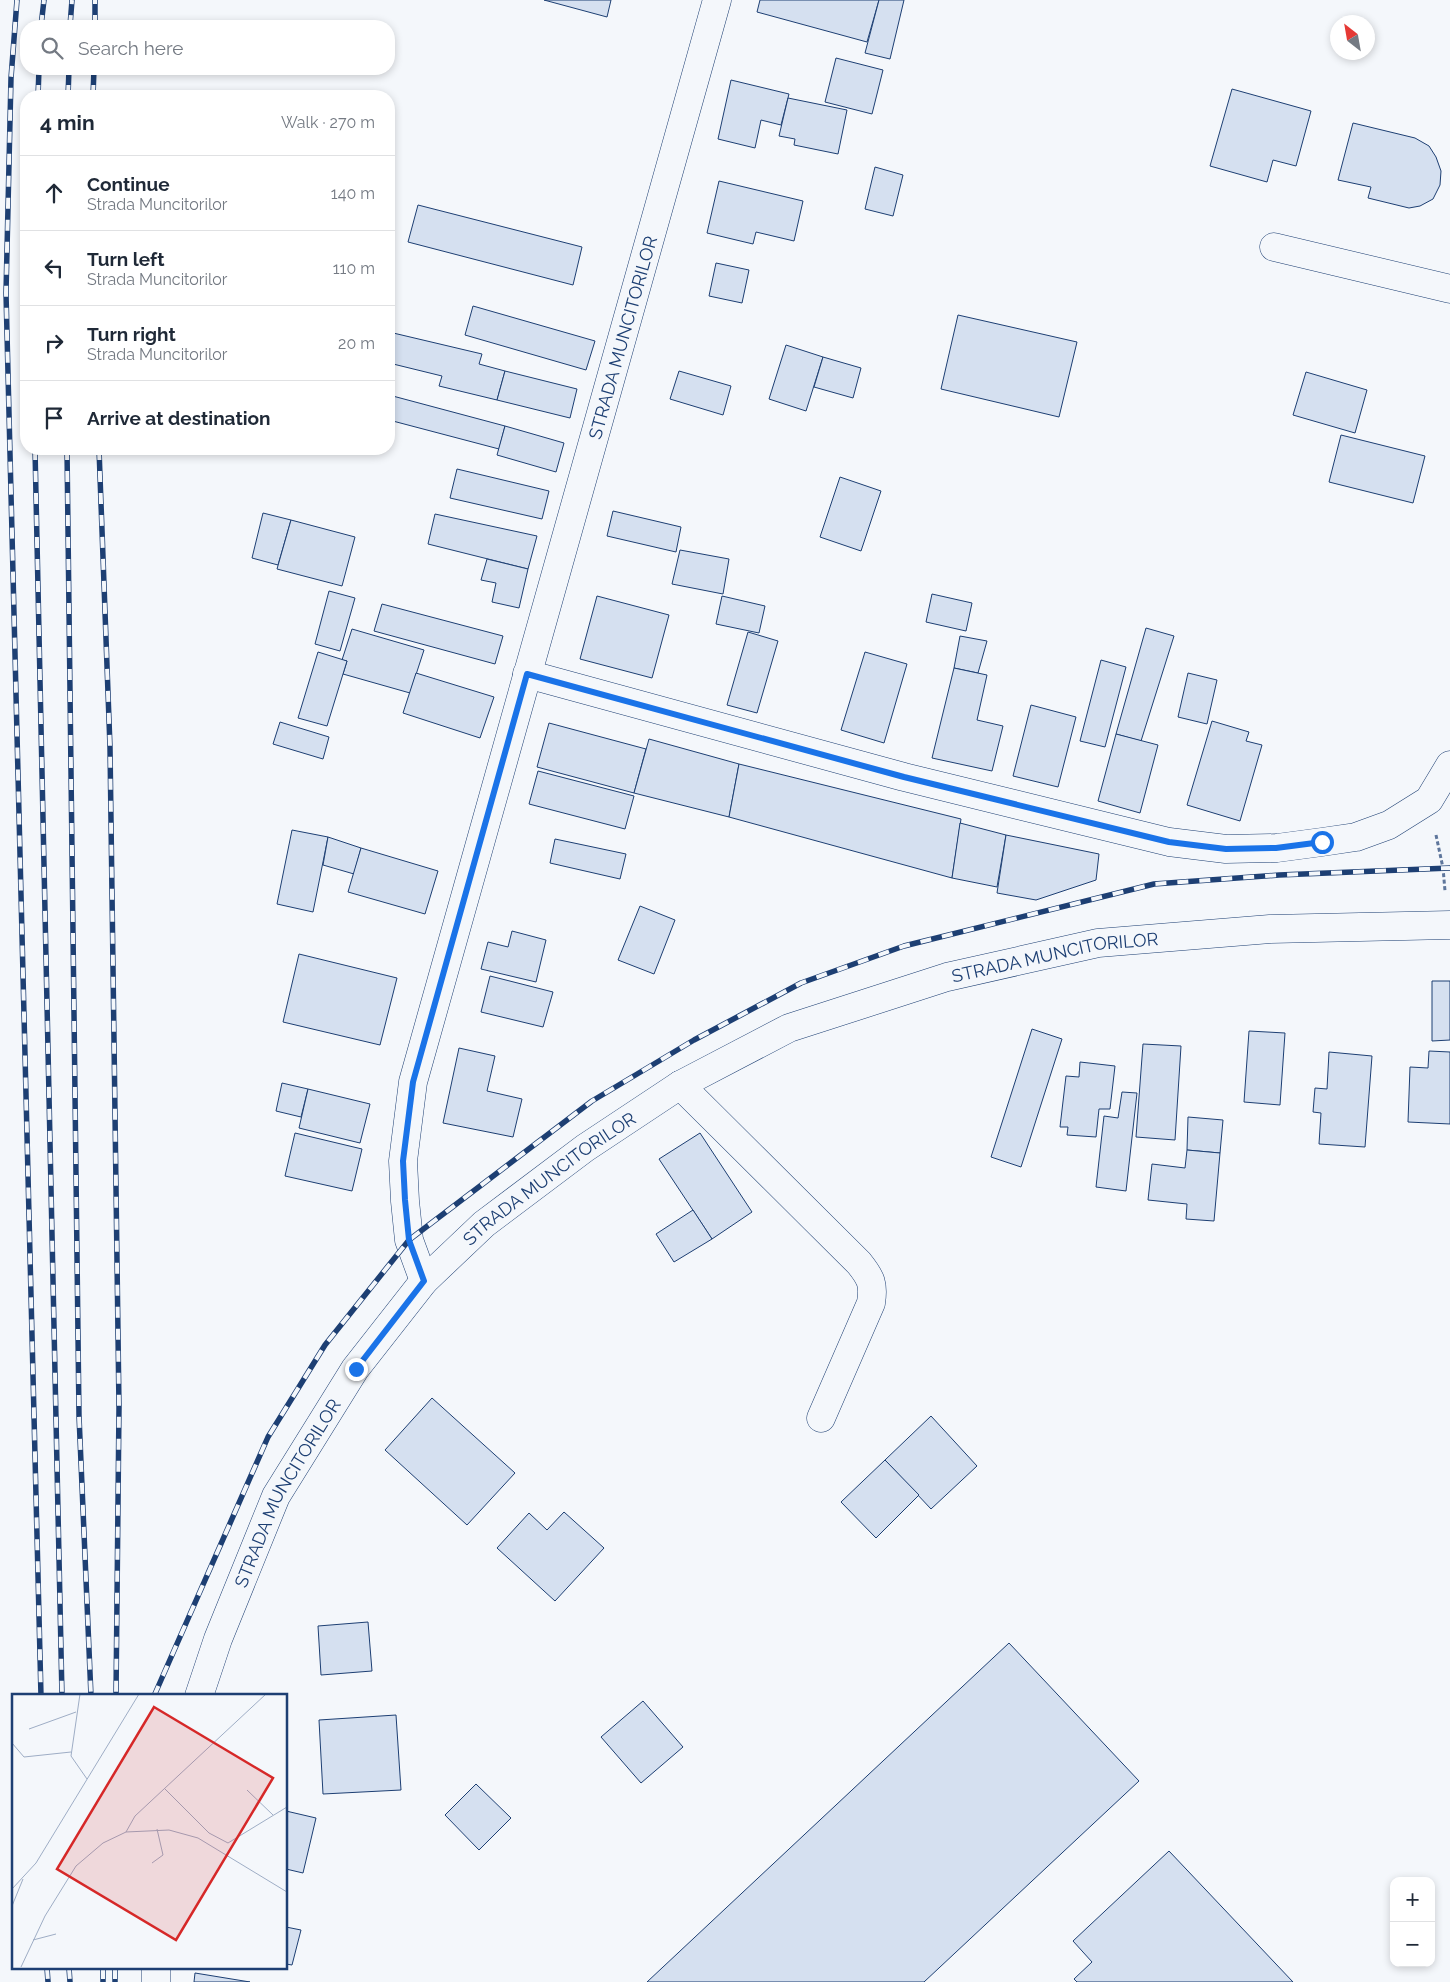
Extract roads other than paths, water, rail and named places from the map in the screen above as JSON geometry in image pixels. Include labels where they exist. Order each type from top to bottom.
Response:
[{"type":"street","name":"STRADA MUNCITORILOR","points":[[424,1281],[409,1240],[405,1200],[403,1161],[413,1082],[717,0]]},
{"type":"street","points":[[1274,247],[1450,289]]},
{"type":"street","points":[[527,674],[904,777],[1169,842],[1226,849],[1276,848],[1330,841],[1356,837],[1389,826],[1429,800],[1450,765]]},
{"type":"street","name":"STRADA MUNCITORILOR","points":[[200,1694],[218,1639],[276,1496],[356,1369],[424,1281],[484,1224],[585,1148],[680,1085],[790,1028],[947,977],[1098,943],[1270,929],[1449,925]]},
{"type":"street","points":[[680,1085],[868,1274],[873,1287],[871,1303],[821,1418]]},
{"type":"railway","points":[[17,0],[11,78],[6,293],[41,1694]]},
{"type":"railway","points":[[42,20],[44,0]]},
{"type":"railway","points":[[70,20],[72,0]]},
{"type":"railway","points":[[95,0],[95,20]]},
{"type":"railway","points":[[38,90],[39,75]]},
{"type":"railway","points":[[68,90],[69,75]]},
{"type":"railway","points":[[93,90],[94,75]]},
{"type":"railway","points":[[35,455],[62,1694]]},
{"type":"railway","points":[[67,455],[79,1416],[91,1694]]},
{"type":"railway","points":[[99,455],[110,747],[119,1407],[116,1694]]},
{"type":"railway","points":[[155,1694],[268,1437],[325,1345],[409,1240],[592,1101],[694,1040],[801,983],[904,946],[1154,884],[1279,875],[1450,868]]},
{"type":"railway","points":[[47,1970],[48,1982]]},
{"type":"railway","points":[[69,1970],[70,1982]]},
{"type":"railway","points":[[103,1970],[103,1982]]},
{"type":"railway","points":[[115,1970],[115,1982]]}]
